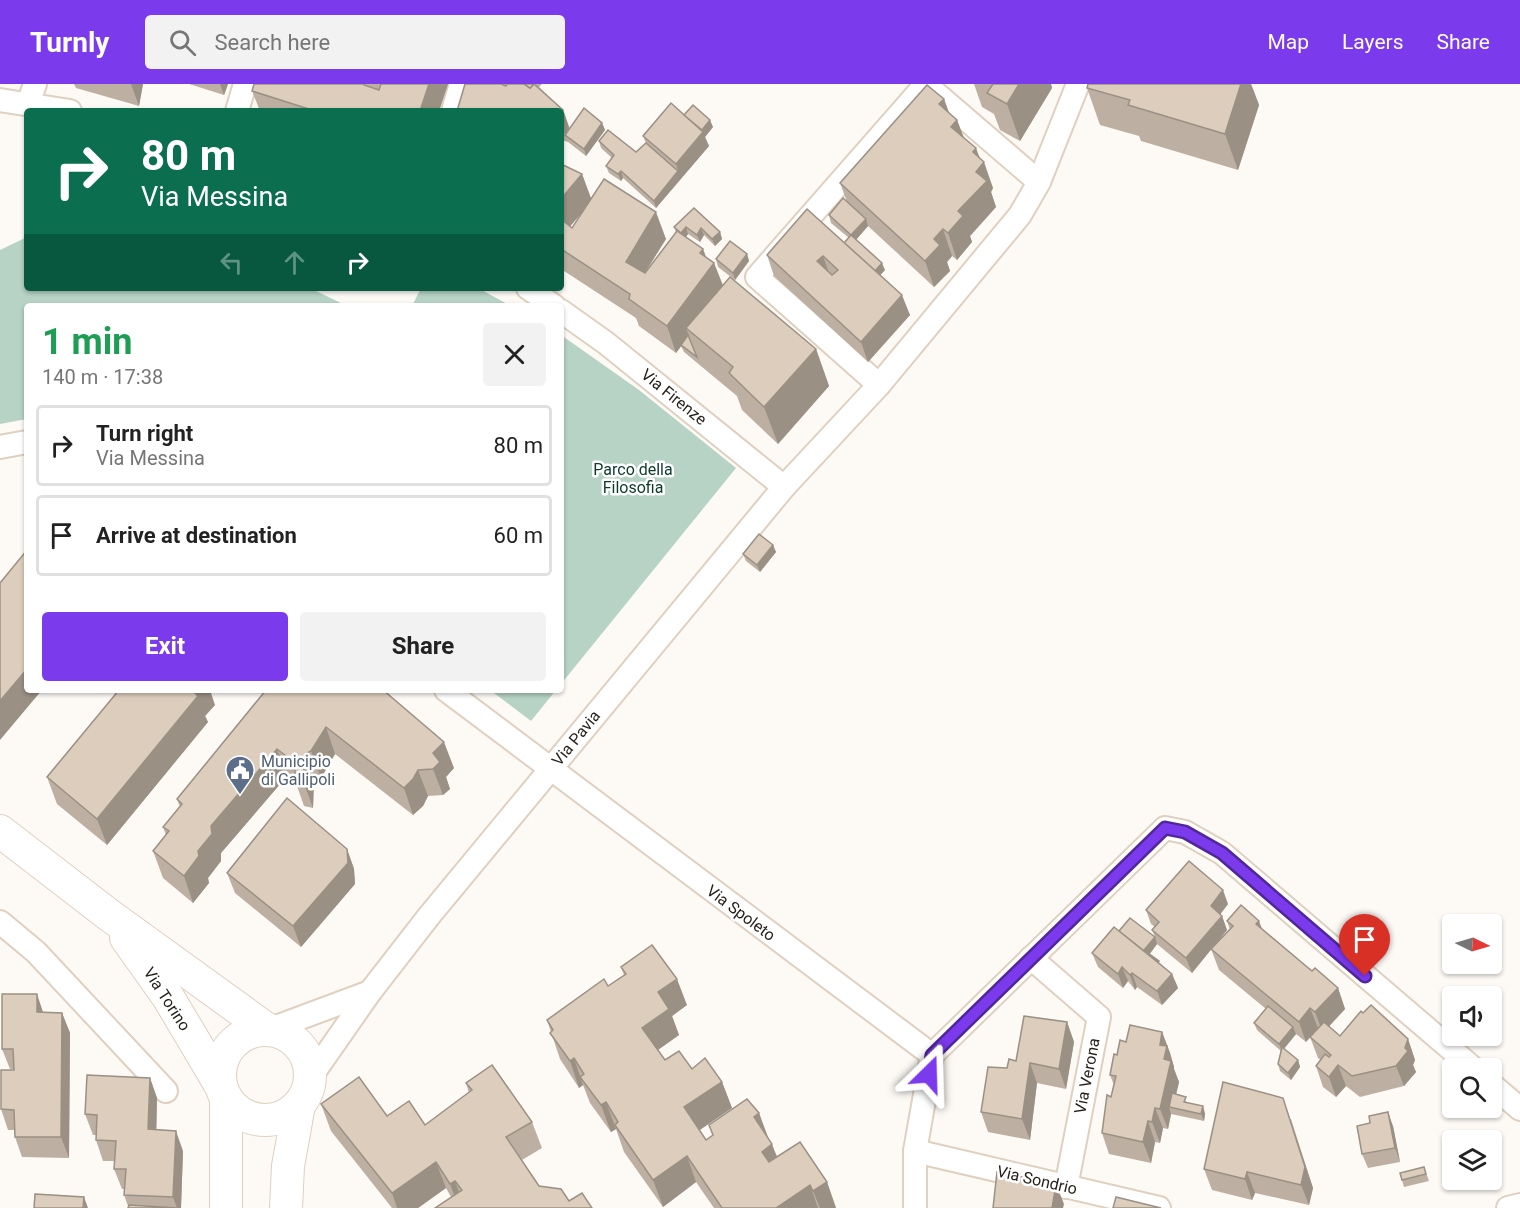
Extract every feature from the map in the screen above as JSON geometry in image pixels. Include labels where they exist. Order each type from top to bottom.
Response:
[{"type":"street","points":[[238,108],[245,84]]},
{"type":"street","points":[[454,108],[461,84]]},
{"type":"street","points":[[879,385],[758,277],[926,84],[1039,183]]},
{"type":"street","name":"Via Pavia","points":[[304,1092],[370,992],[552,767],[784,487],[879,385],[1020,214],[1039,183],[1078,84]]},
{"type":"street","points":[[0,100],[32,94],[63,108]]},
{"type":"street","points":[[532,291],[550,303]]},
{"type":"street","name":"Via Firenze","points":[[564,313],[606,343],[784,487]]},
{"type":"street","points":[[0,447],[24,443]]},
{"type":"street","name":"Via Spoleto","points":[[450,693],[552,767],[619,822],[932,1055]]},
{"type":"street","points":[[915,1208],[915,1152],[932,1055],[1165,828],[1185,832],[1222,853],[1461,1058]]},
{"type":"street","name":"Via Torino","points":[[0,831],[109,915],[268,1030]]},
{"type":"street","name":"Via Torino","points":[[109,915],[168,997],[224,1092]]},
{"type":"street","points":[[0,922],[36,952],[166,1091]]},
{"type":"street","name":"Via Verona","points":[[1031,958],[1099,1017],[1066,1187]]},
{"type":"street","points":[[268,1030],[370,992]]},
{"type":"street","points":[[226,1208],[223,1058],[230,1046],[241,1036],[254,1031],[268,1030],[282,1033],[303,1051],[309,1064],[288,1166],[286,1208]]},
{"type":"street","points":[[224,1092],[235,1109],[261,1120],[281,1117],[304,1092]]},
{"type":"street","points":[[1502,1093],[1520,1109]]},
{"type":"street","name":"Via Sondrio","points":[[915,1152],[1159,1208]]},
{"type":"street","points":[[1508,1208],[1520,1205]]},
{"type":"green space","points":[[24,238],[24,291],[316,291],[341,303],[24,303],[24,420],[0,424],[0,250]]},
{"type":"green space","points":[[420,291],[484,291],[506,303],[414,303]]},
{"type":"green space","name":"Parco della Filosofia","points":[[564,337],[639,390],[736,468],[564,680]]},
{"type":"green space","points":[[494,693],[554,693],[531,721]]},
{"type":"building","points":[[254,84],[364,84],[379,90],[381,84],[429,84],[421,108],[306,108],[252,91]]},
{"type":"building","points":[[465,84],[506,86],[507,84],[524,84],[530,88],[534,84],[561,108],[458,108]]},
{"type":"building","points":[[993,84],[1019,84],[1007,104],[987,93]]},
{"type":"building","points":[[1088,84],[1241,84],[1225,134],[1128,105],[1130,100],[1087,88]]},
{"type":"building","points":[[927,85],[944,99],[939,104],[957,120],[951,127],[976,148],[973,152],[984,162],[976,172],[987,181],[958,211],[963,216],[948,233],[943,229],[934,239],[940,245],[925,261],[840,183]]},
{"type":"building","points":[[671,103],[703,132],[676,164],[643,136]]},
{"type":"building","points":[[693,105],[710,120],[702,130],[684,115]]},
{"type":"building","points":[[584,108],[602,123],[584,149],[565,135]]},
{"type":"building","points":[[608,130],[636,152],[646,143],[678,171],[654,201],[621,171],[618,174],[606,166],[614,155],[599,141]]},
{"type":"building","points":[[564,165],[582,174],[564,195]]},
{"type":"building","points":[[604,179],[656,212],[626,262],[645,273],[677,231],[703,249],[700,253],[714,263],[667,326],[629,299],[630,294],[564,251],[564,221],[572,228]]},
{"type":"building","points":[[843,198],[866,219],[851,235],[829,215]]},
{"type":"building","points":[[694,208],[720,232],[712,239],[701,228],[697,235],[686,227],[681,233],[674,227]]},
{"type":"building","points":[[807,209],[902,295],[861,342],[767,255]],"holes":[[[823,256],[838,270],[832,275],[817,261]]]},
{"type":"building","points":[[851,235],[882,263],[875,271],[844,243]]},
{"type":"building","points":[[730,241],[747,254],[733,273],[716,259]]},
{"type":"building","points":[[730,277],[816,349],[764,407],[729,373],[733,367],[686,328]]},
{"type":"building","points":[[688,335],[697,357],[681,345]]},
{"type":"building","points":[[759,534],[773,545],[757,565],[743,554]]},
{"type":"building","points":[[24,554],[24,673],[0,701],[0,583]]},
{"type":"building","points":[[117,693],[195,693],[198,696],[97,819],[47,777]]},
{"type":"building","points":[[264,693],[387,693],[444,742],[433,753],[440,762],[433,769],[418,770],[404,788],[326,727],[311,751],[305,754],[303,781],[295,779],[295,763],[277,749],[211,826],[212,834],[198,851],[199,856],[184,876],[153,851],[169,831],[163,827],[182,804],[177,799]]},
{"type":"building","points":[[287,798],[347,849],[348,863],[293,926],[227,873]]},
{"type":"building","points":[[1189,861],[1223,890],[1211,906],[1222,916],[1186,958],[1152,930],[1159,922],[1146,910]]},
{"type":"building","points":[[1241,905],[1259,921],[1256,924],[1312,971],[1315,968],[1338,988],[1315,1012],[1310,1008],[1299,1022],[1211,949],[1233,926],[1227,921]]},
{"type":"building","points":[[1130,918],[1155,937],[1144,950],[1158,962],[1119,931]]},
{"type":"building","points":[[1114,927],[1172,974],[1157,991],[1132,973],[1130,975],[1122,967],[1118,974],[1092,953]]},
{"type":"building","points":[[652,945],[677,979],[658,992],[669,1009],[642,1028],[665,1060],[679,1051],[692,1069],[705,1058],[722,1082],[684,1107],[706,1140],[713,1135],[709,1125],[747,1099],[759,1113],[754,1117],[772,1144],[762,1152],[769,1162],[800,1142],[827,1182],[813,1191],[810,1185],[776,1208],[722,1208],[687,1156],[653,1180],[615,1125],[618,1122],[606,1102],[601,1105],[580,1077],[584,1074],[574,1058],[570,1061],[550,1033],[553,1030],[547,1020],[604,979],[608,986],[626,974],[621,967]]},
{"type":"building","points":[[2,994],[37,994],[37,1012],[62,1013],[61,1137],[15,1137],[14,1110],[1,1109],[1,1070],[14,1070],[13,1049],[2,1049]]},
{"type":"building","points":[[1371,1005],[1408,1039],[1405,1048],[1408,1051],[1396,1066],[1352,1076],[1338,1065],[1329,1077],[1316,1066],[1325,1054],[1329,1057],[1331,1055],[1310,1037],[1324,1022],[1340,1036],[1361,1011],[1363,1013]]},
{"type":"building","points":[[1268,1006],[1293,1027],[1279,1044],[1254,1023]]},
{"type":"building","points":[[1024,1016],[1067,1022],[1059,1069],[1030,1063],[1022,1119],[981,1112],[988,1067],[1007,1068],[1009,1059],[1016,1061]]},
{"type":"building","points":[[1130,1025],[1162,1032],[1160,1045],[1167,1046],[1164,1059],[1171,1061],[1160,1109],[1155,1108],[1152,1122],[1148,1121],[1143,1142],[1102,1133],[1107,1095],[1111,1097],[1116,1076],[1110,1075],[1114,1054],[1117,1055],[1120,1040],[1126,1042]]},
{"type":"building","points":[[1282,1047],[1298,1060],[1288,1073],[1278,1064]]},
{"type":"building","points":[[492,1065],[532,1122],[506,1137],[539,1186],[561,1189],[569,1201],[582,1193],[592,1208],[435,1208],[462,1190],[455,1181],[450,1184],[436,1162],[392,1193],[321,1104],[359,1077],[387,1116],[409,1101],[425,1125],[472,1090],[466,1083]]},
{"type":"building","points":[[87,1075],[150,1078],[148,1129],[176,1131],[173,1197],[124,1195],[126,1169],[114,1169],[116,1141],[96,1140],[97,1115],[85,1114]]},
{"type":"building","points":[[1223,1082],[1283,1098],[1305,1167],[1301,1185],[1247,1172],[1245,1179],[1204,1169]]},
{"type":"building","points":[[1172,1093],[1186,1097],[1184,1102],[1203,1106],[1201,1114],[1169,1107]]},
{"type":"building","points":[[1388,1112],[1395,1148],[1362,1154],[1357,1126],[1370,1123],[1369,1116]]},
{"type":"building","points":[[1424,1167],[1426,1174],[1402,1180],[1400,1173]]},
{"type":"building","points":[[997,1172],[1056,1184],[1052,1208],[993,1208]]},
{"type":"building","points":[[35,1194],[84,1197],[83,1208],[34,1208]]},
{"type":"building","points":[[1116,1197],[1161,1208],[1113,1208]]},
{"type":"building","points":[[129,1205],[178,1208],[128,1208]]},
{"type":"place","name":"Municipio di Gallipoli","points":[[240,796]]},
{"type":"route","points":[[929,1074],[932,1055],[1165,828],[1185,832],[1222,853],[1365,976]]}]
